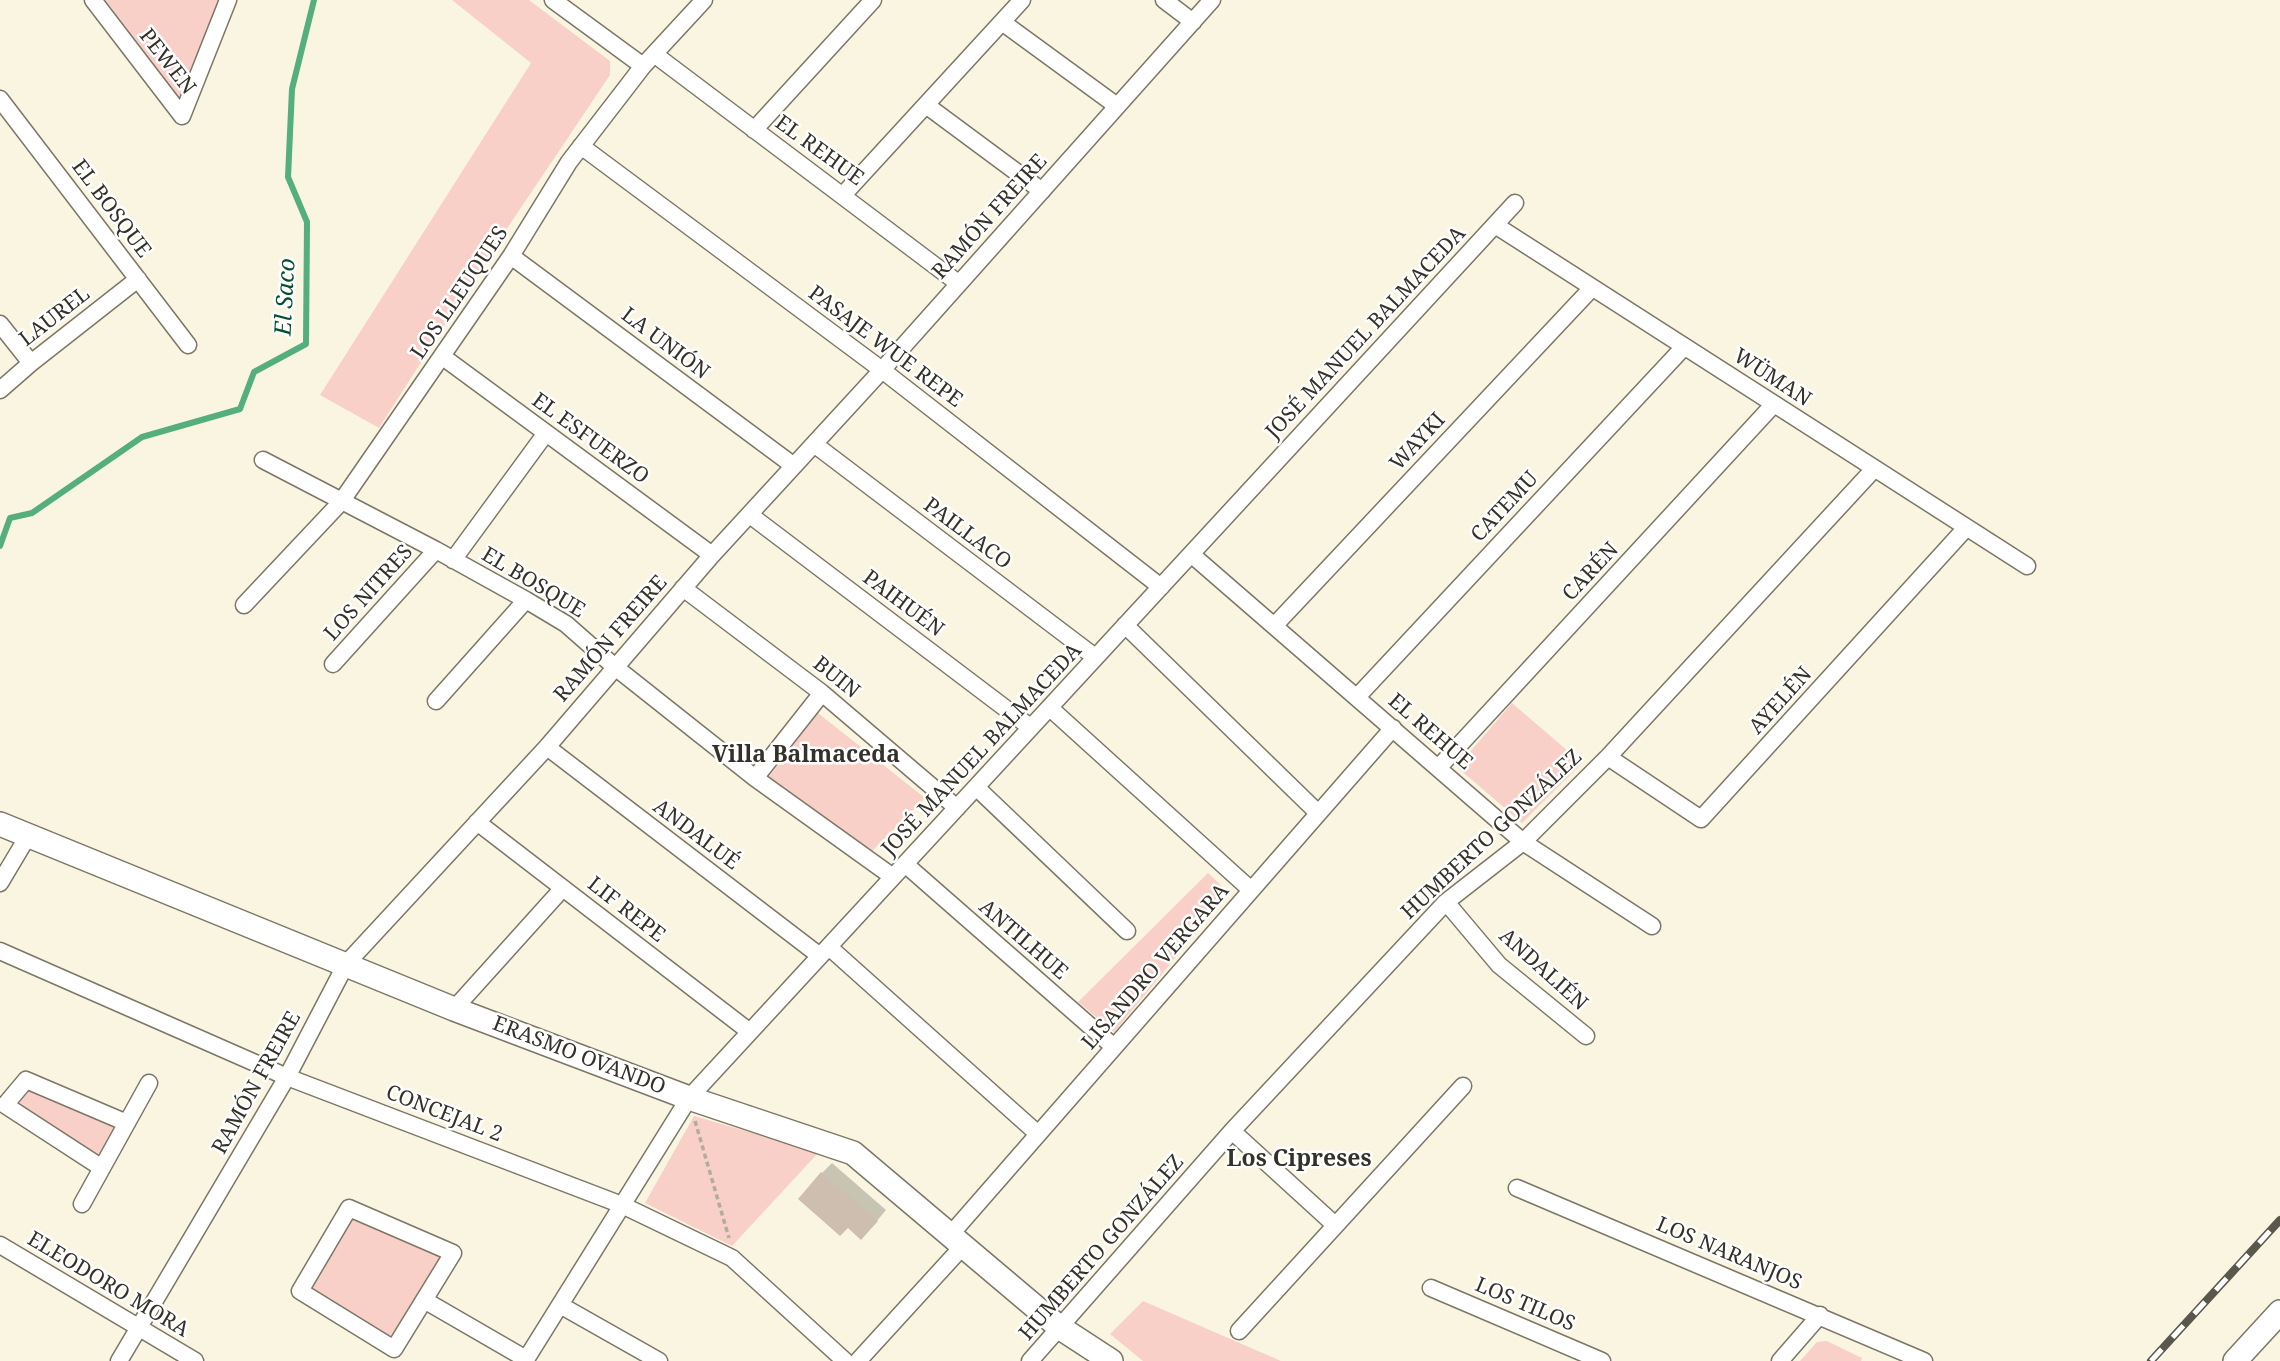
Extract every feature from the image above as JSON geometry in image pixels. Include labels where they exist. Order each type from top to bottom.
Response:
[{"type":"street","name":"PEWEN","points":[[93,0],[182,116],[228,0]]},
{"type":"street","name":"EL REHUE","points":[[554,0],[754,130],[958,283]]},
{"type":"street","name":"LOS LLEUQUES","points":[[244,605],[341,502],[443,357],[581,146],[649,60],[704,0]]},
{"type":"street","points":[[754,130],[873,0]]},
{"type":"street","points":[[843,195],[1022,0]]},
{"type":"street","points":[[1164,0],[1193,22]]},
{"type":"street","name":"RAMÓN FREIRE","points":[[120,1361],[287,1077],[346,964],[547,747],[712,555],[1212,0]]},
{"type":"street","points":[[1002,22],[1117,106]]},
{"type":"street","name":"EL BOSQUE","points":[[0,99],[188,345]]},
{"type":"street","points":[[926,105],[1042,191]]},
{"type":"street","name":"PASAJE WUE REPE","points":[[581,146],[881,370],[1161,587]]},
{"type":"street","name":"JOSÉ MANUEL BALMACEDA","points":[[525,1360],[622,1205],[750,1032],[1516,203]]},
{"type":"street","name":"WÜMAN","points":[[1495,225],[2027,566]]},
{"type":"street","name":"LA UNIÓN","points":[[511,256],[794,466]]},
{"type":"street","name":"LAUREL","points":[[0,390],[138,279]]},
{"type":"street","name":"WAYKI","points":[[1274,626],[1592,288]]},
{"type":"street","points":[[0,324],[31,363]]},
{"type":"street","name":"CATEMU","points":[[1357,697],[1684,347]]},
{"type":"street","name":"EL ESFUERZO","points":[[443,357],[712,555]]},
{"type":"street","name":"CARÉN","points":[[1439,767],[1774,404]]},
{"type":"street","points":[[453,561],[546,433]]},
{"type":"street","name":"PAILLACO","points":[[814,444],[1096,657]]},
{"type":"street","name":"EL BOSQUE","points":[[263,460],[436,550],[566,624],[615,667],[755,778],[893,877]]},
{"type":"street","name":"HUMBERTO GONZÁLEZ","points":[[1030,1361],[1232,1131],[1447,902],[1523,842],[1608,757],[1874,468]]},
{"type":"street","name":"PAIHUÉN","points":[[750,515],[1031,727]]},
{"type":"street","name":"AYELÉN","points":[[1608,757],[1702,819],[1966,528]]},
{"type":"street","name":"LOS NITRES","points":[[333,664],[436,550]]},
{"type":"street","name":"EL REHUE","points":[[1191,554],[1523,842],[1652,926]]},
{"type":"street","name":"BUIN","points":[[683,588],[822,693],[957,808]]},
{"type":"street","points":[[436,701],[526,600]]},
{"type":"street","points":[[1125,625],[1318,813]]},
{"type":"street","points":[[755,778],[822,693]]},
{"type":"street","points":[[1050,708],[1251,890]]},
{"type":"street","name":"LISANDRO VERGARA","points":[[858,1361],[1038,1134],[1393,728]]},
{"type":"street","name":"ANDALUÉ","points":[[547,747],[824,951],[1038,1134]]},
{"type":"street","points":[[976,787],[1127,931]]},
{"type":"street","name":"LIF REPE","points":[[477,822],[750,1032]]},
{"type":"street","name":"ERASMO OVANDO","points":[[0,824],[692,1108],[853,1153],[1059,1327],[1111,1361]]},
{"type":"street","points":[[0,883],[28,836]]},
{"type":"street","name":"ANTILHUE","points":[[905,864],[1114,1048]]},
{"type":"street","points":[[454,1009],[563,888]]},
{"type":"street","name":"ANDALIÉN","points":[[1447,902],[1499,965],[1586,1036]]},
{"type":"street","name":"CONCEJAL 2","points":[[0,951],[287,1077],[622,1205],[732,1258],[845,1361]]},
{"type":"street","points":[[102,1168],[5,1105],[26,1080],[127,1123]]},
{"type":"street","points":[[82,1204],[149,1083]]},
{"type":"street","points":[[0,1085],[15,1093]]},
{"type":"street","points":[[1239,1331],[1463,1086]]},
{"type":"street","points":[[1232,1131],[1335,1225]]},
{"type":"street","name":"LOS NARANJOS","points":[[1517,1188],[1924,1361]]},
{"type":"street","points":[[349,1208],[453,1253],[424,1300],[394,1349],[300,1291],[349,1208]]},
{"type":"street","name":"ELEODORO MORA","points":[[0,1245],[194,1361]]},
{"type":"street","name":"LOS TILOS","points":[[1431,1289],[1602,1361]]},
{"type":"street","points":[[424,1300],[525,1360]]},
{"type":"street","points":[[560,1305],[659,1361]]},
{"type":"street","points":[[2235,1361],[2280,1312]]},
{"type":"street","points":[[1780,1361],[1820,1315]]},
{"type":"path","points":[[692,1108],[732,1246]]},
{"type":"shaded area","points":[[97,0],[224,0],[182,110]]},
{"type":"shaded area","points":[[452,0],[529,0],[610,61],[610,75],[500,239],[379,428],[320,395],[531,63]]},
{"type":"shaded area","points":[[1512,703],[1582,763],[1522,823],[1457,767]]},
{"type":"shaded area","points":[[818,713],[925,798],[871,852],[768,778]]},
{"type":"shaded area","points":[[1208,873],[1229,893],[1114,1032],[1078,1002]]},
{"type":"shaded area","points":[[26,1081],[126,1123],[101,1167],[7,1105]]},
{"type":"shaded area","points":[[694,1116],[819,1152],[732,1246],[645,1203]]},
{"type":"shaded area","points":[[350,1210],[451,1254],[393,1348],[301,1291]]},
{"type":"shaded area","points":[[1143,1301],[1281,1361],[1143,1361],[1110,1334]]},
{"type":"shaded area","points":[[1827,1341],[1862,1358],[1861,1361],[1800,1361],[1817,1342]]},
{"type":"building","points":[[821,1172],[878,1221],[861,1240],[848,1228],[840,1236],[798,1199]]},
{"type":"waterway","name":"El Saco","points":[[0,546],[10,518],[32,513],[142,437],[240,409],[254,372],[306,344],[307,222],[288,177],[292,89],[314,0]]},
{"type":"railway","points":[[2151,1361],[2280,1220]]},
{"type":"district","name":"Villa Balmaceda","points":[[806,755]]},
{"type":"district","name":"Los Cipreses","points":[[1299,1159]]}]
